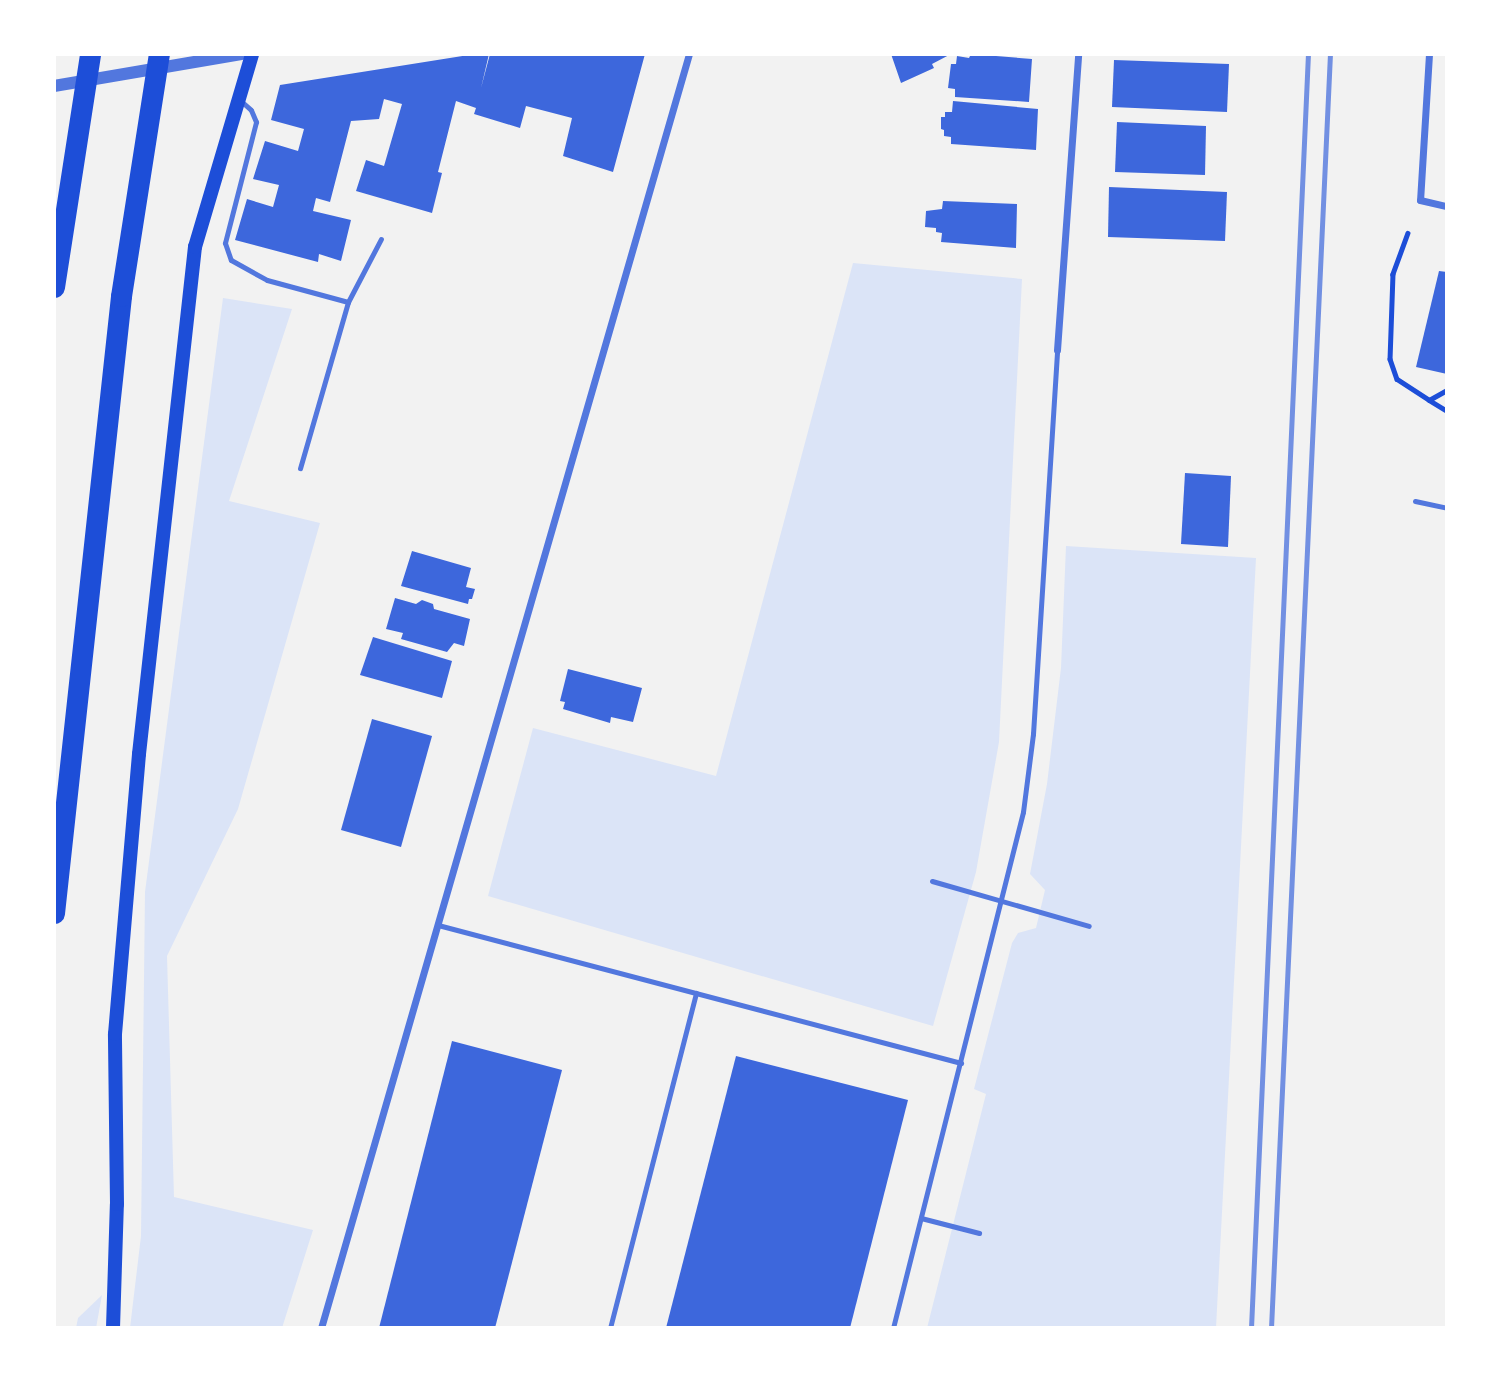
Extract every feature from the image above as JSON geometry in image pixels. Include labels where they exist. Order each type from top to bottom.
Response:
[{"type":"highway","points":[[54,287],[90,54]]},
{"type":"highway","points":[[54,913],[121,296],[146,123],[159,54]]},
{"type":"main road","points":[[113,1328],[117,1204],[115,1034],[138,754],[161,570],[195,247],[252,54]]},
{"type":"street","points":[[54,86],[241,54]]},
{"type":"street","points":[[321,1328],[689,54]]},
{"type":"street","points":[[1057,350],[1078,54]]},
{"type":"street","points":[[1429,54],[1420,200],[1447,206]]},
{"type":"lane","points":[[238,99],[251,110],[256,122],[225,243],[231,260],[267,280],[348,302]]},
{"type":"lane","points":[[300,468],[348,302],[382,239]]},
{"type":"lane","points":[[893,1328],[1023,812],[1033,734],[1057,350]]},
{"type":"lane","points":[[1415,501],[1447,508]]},
{"type":"lane","points":[[932,881],[1089,926]]},
{"type":"lane","points":[[438,925],[961,1063]]},
{"type":"lane","points":[[610,1328],[696,993]]},
{"type":"lane","points":[[921,1218],[979,1233]]},
{"type":"path","points":[[1408,233],[1393,274],[1390,359],[1397,379],[1447,411]]},
{"type":"path","points":[[1429,400],[1447,390]]},
{"type":"shaded area","points":[[853,263],[1022,279],[999,742],[976,872],[933,1026],[488,896],[533,728],[716,776]]},
{"type":"shaded area","points":[[223,298],[292,309],[229,501],[320,523],[238,809],[167,956],[174,1197],[313,1230],[282,1328],[130,1328],[141,1236],[145,892]]},
{"type":"shaded area","points":[[1066,546],[1256,558],[1216,1328],[927,1328],[986,1094],[974,1089],[1012,943],[1018,933],[1036,928],[1045,890],[1030,874],[1047,784],[1061,668]]},
{"type":"shaded area","points":[[102,1295],[96,1328],[76,1328],[78,1318]]},
{"type":"building","points":[[489,54],[481,88],[490,54],[645,54],[613,172],[563,156],[572,118],[526,106],[520,128],[474,114],[476,108],[456,101],[438,172],[442,173],[432,213],[356,191],[366,160],[384,166],[402,104],[384,99],[379,119],[351,121],[330,202],[316,198],[313,211],[351,220],[341,261],[319,254],[318,262],[235,240],[247,199],[273,207],[279,185],[253,179],[265,141],[298,151],[304,129],[271,120],[280,85]]},
{"type":"building","points":[[891,54],[951,54],[932,64],[934,68],[901,83]]},
{"type":"building","points":[[971,54],[1032,59],[1029,102],[955,97],[955,89],[948,88],[951,64],[956,64],[957,56],[969,58]]},
{"type":"building","points":[[1114,60],[1229,64],[1227,112],[1112,107]]},
{"type":"building","points":[[953,101],[1038,109],[1036,150],[951,144],[951,137],[944,136],[944,130],[941,129],[941,117],[945,117],[945,112],[952,112]]},
{"type":"building","points":[[1117,122],[1206,126],[1205,175],[1115,172]]},
{"type":"building","points":[[1109,187],[1227,192],[1225,241],[1108,237]]},
{"type":"building","points":[[943,201],[1017,204],[1016,248],[941,242],[942,233],[936,232],[936,228],[925,227],[926,211],[942,209]]},
{"type":"building","points":[[1439,271],[1447,272],[1447,374],[1416,367]]},
{"type":"building","points":[[1185,473],[1231,476],[1228,547],[1181,544]]},
{"type":"building","points":[[412,551],[471,568],[466,587],[475,589],[468,604],[401,586]]},
{"type":"building","points":[[395,598],[416,604],[422,600],[433,604],[434,609],[470,619],[464,646],[454,643],[447,652],[401,639],[403,633],[386,629]]},
{"type":"building","points":[[373,637],[452,661],[442,698],[360,675]]},
{"type":"building","points":[[568,669],[642,688],[633,722],[611,717],[610,723],[563,709],[565,702],[560,701]]},
{"type":"building","points":[[372,719],[432,736],[401,847],[341,830]]},
{"type":"building","points":[[452,1041],[562,1070],[495,1328],[379,1328]]},
{"type":"building","points":[[736,1056],[908,1100],[850,1328],[666,1328]]},
{"type":"railway","points":[[1251,1328],[1308,54]]},
{"type":"railway","points":[[1271,1328],[1330,54]]}]
